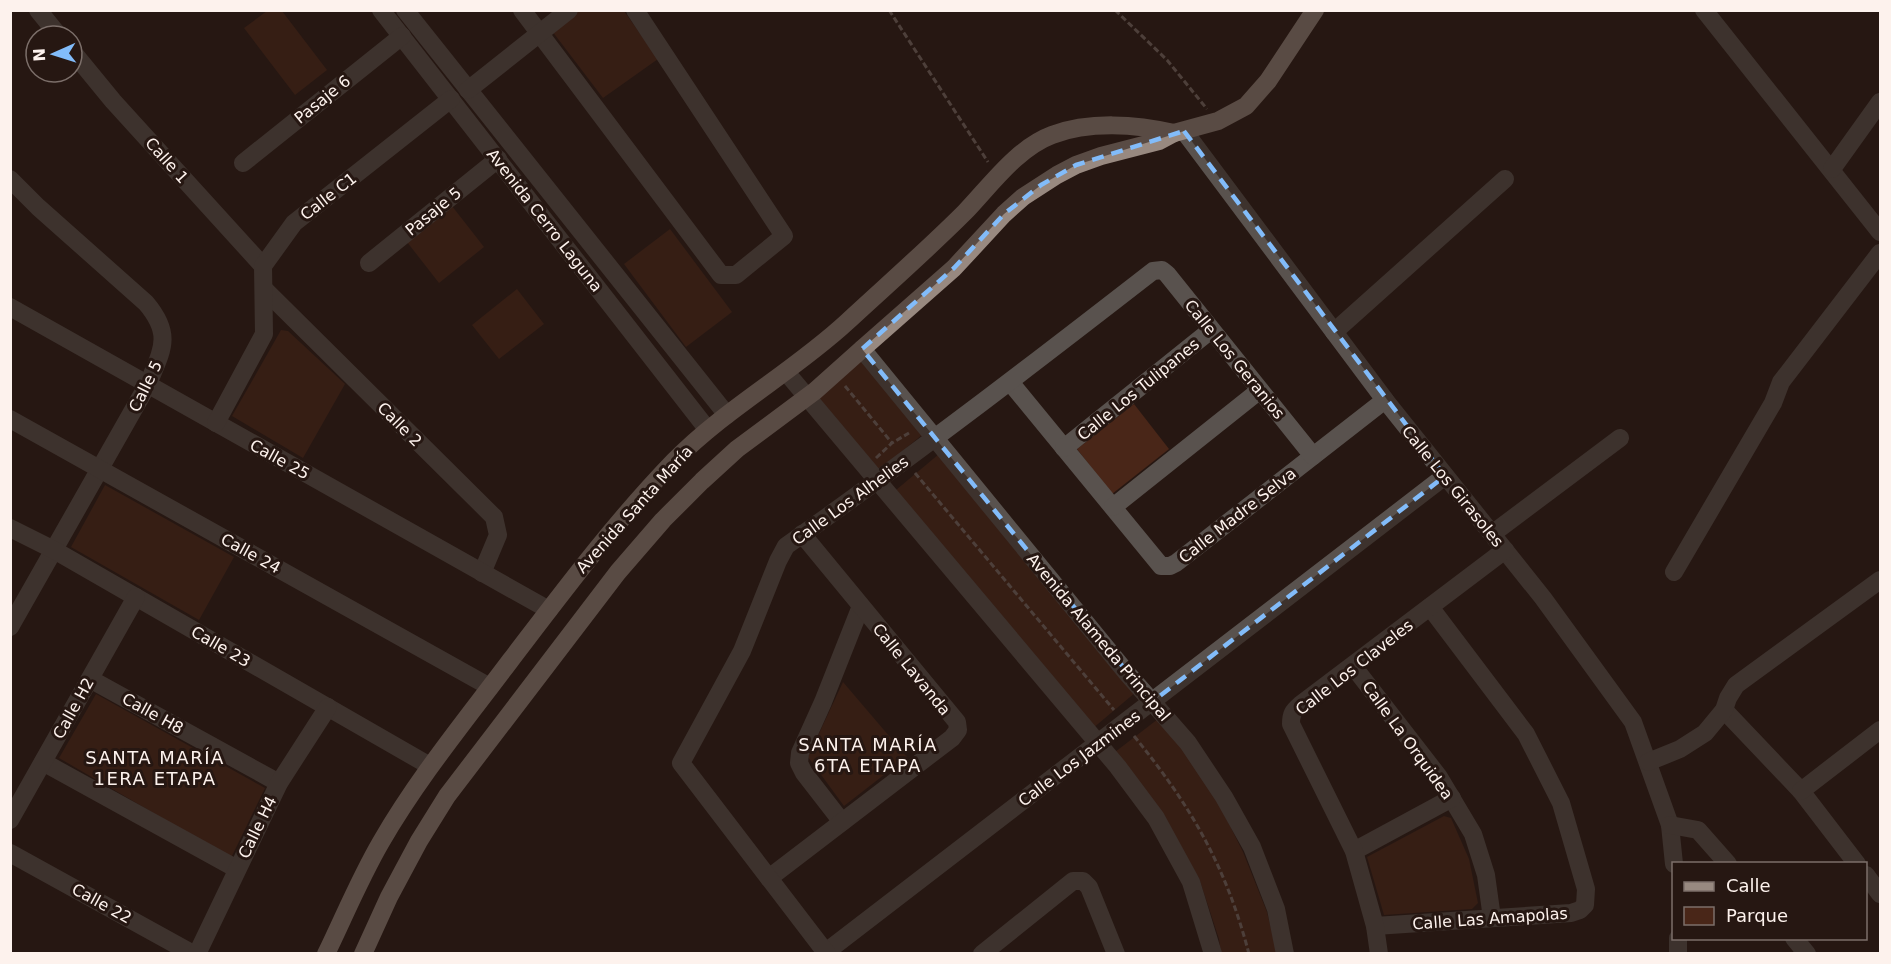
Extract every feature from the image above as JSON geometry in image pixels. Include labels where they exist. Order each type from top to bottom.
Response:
[{"type":"main road","name":"Avenida Santa María","points":[[363,954],[389,897],[447,796],[618,572],[663,520],[702,481],[737,449],[807,397],[862,350],[954,268],[1004,214],[1023,198],[1076,165],[1159,141],[1179,132],[1218,121],[1237,112],[1255,98],[1268,81],[1315,10]]},
{"type":"main road","name":"Avenida Santa María","points":[[326,954],[379,846],[418,782],[593,552],[675,459],[708,430],[842,327],[964,212],[997,176],[1036,143],[1065,130],[1104,126],[1134,126],[1179,132]]},
{"type":"street","points":[[38,10],[49,24]]},
{"type":"street","name":"Avenida Cerro Laguna","points":[[381,10],[708,430]]},
{"type":"street","points":[[405,10],[727,415]]},
{"type":"street","points":[[522,10],[721,275],[736,275],[784,236],[635,10]]},
{"type":"street","points":[[468,90],[569,10]]},
{"type":"street","points":[[1704,10],[1881,232]]},
{"type":"street","name":"Pasaje 6","points":[[243,163],[402,36]]},
{"type":"street","name":"Calle 1","points":[[84,66],[113,101],[263,266]]},
{"type":"street","name":"Calle C1","points":[[263,266],[294,223],[452,99]]},
{"type":"street","points":[[1832,170],[1881,102]]},
{"type":"street","name":"Calle Los Girasoles","points":[[1179,132],[1385,400],[1543,598],[1633,722],[1670,825],[1674,862]]},
{"type":"street","name":"Pasaje 5","points":[[369,263],[498,159]]},
{"type":"street","name":"Calle 5","points":[[10,179],[38,207],[146,303],[158,317],[163,334],[162,351],[148,384],[10,627]]},
{"type":"street","points":[[1334,332],[1505,179]]},
{"type":"street","points":[[1674,572],[1773,403],[1781,382],[1881,253]]},
{"type":"street","points":[[216,423],[264,334],[263,266]]},
{"type":"street","name":"Calle Los Geranios","points":[[1153,271],[1162,270],[1167,274],[1313,456]]},
{"type":"street","name":"Calle Los Alhelies","points":[[827,953],[681,763],[742,651],[786,546],[1010,382],[1153,271]]},
{"type":"street","name":"Calle 2","points":[[264,289],[494,517],[498,535],[482,573]]},
{"type":"street","name":"Calle 25","points":[[10,307],[549,610]]},
{"type":"street","name":"Calle Los Tulipanes","points":[[1064,448],[1211,330]]},
{"type":"street","name":"Avenida Alameda Principal","points":[[862,350],[1188,743],[1224,797],[1252,848],[1276,909],[1285,954]]},
{"type":"street","points":[[786,372],[1098,743],[1156,818],[1191,882],[1213,954]]},
{"type":"street","name":"Calle Madre Selva","points":[[1010,382],[1161,566],[1176,563],[1385,400]]},
{"type":"street","points":[[1113,507],[1260,390]]},
{"type":"street","name":"Calle 24","points":[[10,419],[490,687]]},
{"type":"street","points":[[1492,534],[1620,438]]},
{"type":"street","name":"Calle Los Jazmines","points":[[827,953],[1445,476]]},
{"type":"street","name":"Calle 23","points":[[10,528],[54,550],[430,766]]},
{"type":"street","name":"Calle Lavanda","points":[[769,878],[952,738],[958,730],[957,722],[802,534]]},
{"type":"street","name":"Calle Los Claveles","points":[[1379,954],[1375,926],[1354,850],[1292,724],[1291,716],[1300,705],[1505,550]]},
{"type":"street","points":[[1648,762],[1680,749],[1705,734],[1724,710],[1736,686],[1881,579]]},
{"type":"street","name":"Calle H2","points":[[10,820],[136,597]]},
{"type":"street","points":[[842,822],[804,773],[799,763],[800,753],[861,606]]},
{"type":"street","name":"Calle Las Amapolas","points":[[1375,926],[1571,913],[1580,910],[1584,905],[1586,889],[1561,803],[1526,734],[1430,607]]},
{"type":"street","name":"Calle La Orquidea","points":[[1353,666],[1439,777],[1473,834],[1486,875],[1492,918]]},
{"type":"street","name":"Calle H8","points":[[90,679],[279,783]]},
{"type":"street","name":"Calle H4","points":[[195,954],[279,783],[328,707]]},
{"type":"street","points":[[1724,710],[1801,791],[1855,862]]},
{"type":"street","points":[[1801,791],[1881,730]]},
{"type":"street","points":[[43,762],[237,869]]},
{"type":"street","points":[[1354,850],[1452,798]]},
{"type":"street","points":[[1670,825],[1698,830],[1726,862]]},
{"type":"street","name":"Calle 22","points":[[10,853],[195,954]]},
{"type":"street","points":[[1867,876],[1881,894]]},
{"type":"street","points":[[982,954],[1073,881],[1083,881],[1094,898],[1116,954]]},
{"type":"street","points":[[1795,940],[1807,954]]},
{"type":"path","points":[[889,10],[997,176]]},
{"type":"path","points":[[1115,10],[1167,60],[1218,121]]},
{"type":"path","points":[[846,386],[892,443]]},
{"type":"path","points":[[870,463],[892,443],[917,428]]},
{"type":"path","points":[[912,470],[1114,710]]},
{"type":"path","points":[[1134,736],[1189,809],[1212,850],[1239,917],[1249,954]]},
{"type":"highlighted area","points":[[1184,131],[1445,476],[1152,702],[862,349],[954,268],[1004,214],[1041,185],[1076,165]]},
{"type":"green space","points":[[267,11],[282,11],[327,70],[295,95],[244,28]]},
{"type":"green space","points":[[578,11],[624,11],[658,59],[603,98],[552,31]]},
{"type":"green space","points":[[452,206],[484,247],[439,283],[407,242]]},
{"type":"green space","points":[[670,229],[732,312],[686,347],[624,264]]},
{"type":"green space","points":[[517,289],[544,324],[499,359],[472,325]]},
{"type":"green space","points":[[281,330],[288,331],[345,384],[303,458],[232,416]]},
{"type":"green space","points":[[862,360],[922,435],[878,471],[817,397]]},
{"type":"green space","points":[[1134,404],[1169,449],[1112,494],[1077,449]]},
{"type":"green space","points":[[939,454],[1136,692],[1092,729],[896,490]]},
{"type":"green space","points":[[105,485],[234,557],[199,620],[71,547]]},
{"type":"green space","points":[[843,682],[907,757],[844,806],[808,757]]},
{"type":"green space","points":[[96,694],[265,788],[231,858],[59,758]]},
{"type":"green space","points":[[1158,719],[1183,750],[1218,802],[1243,852],[1267,912],[1277,953],[1221,953],[1219,939],[1199,878],[1115,752]]},
{"type":"green space","points":[[1444,816],[1451,818],[1469,859],[1478,903],[1472,909],[1384,915],[1367,857]]},
{"type":"district","name":"SANTA MARÍA 6TA ETAPA","points":[[868,756]]},
{"type":"district","name":"SANTA MARÍA 1ERA ETAPA","points":[[155,768]]}]
